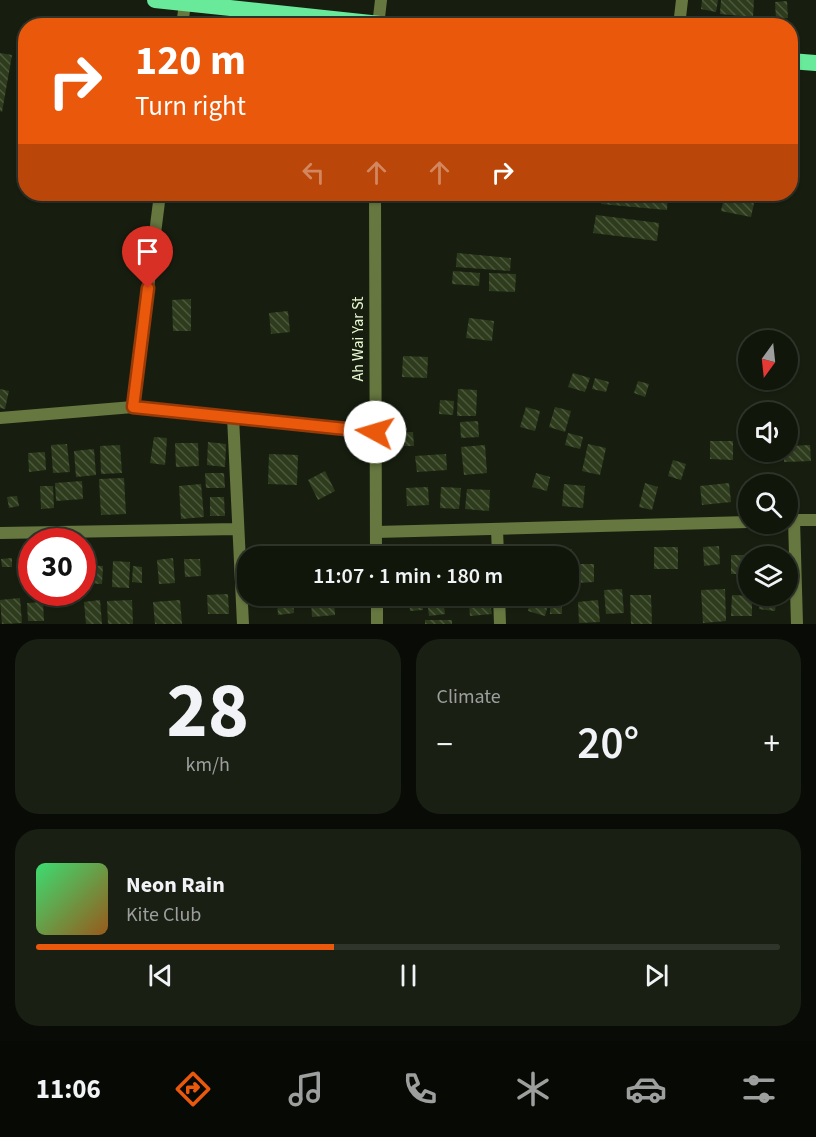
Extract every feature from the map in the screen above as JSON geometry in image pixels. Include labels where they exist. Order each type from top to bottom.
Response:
[{"type":"highway","points":[[155,0],[316,18]]},
{"type":"highway","points":[[798,62],[816,63]]},
{"type":"street","points":[[379,18],[381,0]]},
{"type":"street","points":[[680,18],[682,0]]},
{"type":"street","points":[[183,18],[184,3]]},
{"type":"street","points":[[133,407],[159,201]]},
{"type":"street","name":"Ah Wai Yar St","points":[[375,201],[376,546]]},
{"type":"street","points":[[0,418],[133,407],[375,432]]},
{"type":"street","points":[[233,417],[243,624]]},
{"type":"street","points":[[798,520],[816,520]]},
{"type":"street","points":[[376,532],[738,522]]},
{"type":"street","points":[[0,533],[238,529]]},
{"type":"street","points":[[497,529],[498,546]]},
{"type":"street","points":[[792,534],[798,624]]},
{"type":"street","points":[[377,606],[378,624]]},
{"type":"street","points":[[499,606],[500,624]]},
{"type":"building","points":[[702,0],[718,0],[716,12],[701,9]]},
{"type":"building","points":[[721,0],[754,0],[753,17],[720,14]]},
{"type":"building","points":[[787,1],[788,18],[776,18],[775,2]]},
{"type":"building","points":[[0,53],[12,55],[2,112],[0,111]]},
{"type":"building","points":[[601,201],[668,201],[667,210],[601,204]]},
{"type":"building","points":[[723,201],[754,201],[751,217],[721,211]]},
{"type":"building","points":[[596,215],[659,223],[657,241],[593,233]]},
{"type":"building","points":[[457,253],[511,258],[510,271],[456,267]]},
{"type":"building","points":[[453,271],[480,273],[479,286],[452,284]]},
{"type":"building","points":[[489,273],[516,274],[515,292],[489,291]]},
{"type":"building","points":[[191,299],[191,331],[173,331],[172,300]]},
{"type":"building","points":[[288,311],[290,332],[271,334],[269,313]]},
{"type":"building","points":[[469,318],[494,321],[492,341],[466,338]]},
{"type":"building","points":[[403,356],[428,357],[427,378],[402,377]]},
{"type":"building","points":[[573,373],[590,378],[585,392],[568,387]]},
{"type":"building","points":[[595,378],[609,382],[606,392],[592,389]]},
{"type":"building","points":[[638,381],[649,384],[645,397],[634,393]]},
{"type":"building","points":[[0,389],[9,391],[5,409],[0,408]]},
{"type":"building","points":[[458,389],[477,390],[476,416],[457,416]]},
{"type":"building","points":[[440,400],[454,401],[453,415],[439,414]]},
{"type":"building","points":[[526,407],[540,411],[535,431],[520,427]]},
{"type":"building","points":[[555,407],[571,411],[565,432],[549,427]]},
{"type":"building","points":[[478,421],[479,437],[461,438],[460,422]]},
{"type":"building","points":[[398,432],[413,432],[414,446],[399,446]]},
{"type":"building","points":[[568,433],[583,437],[580,449],[565,445]]},
{"type":"building","points":[[154,437],[167,438],[165,465],[150,463]]},
{"type":"building","points":[[710,441],[733,441],[733,460],[710,459]]},
{"type":"building","points":[[208,442],[226,444],[225,467],[207,465]]},
{"type":"building","points":[[175,443],[198,443],[199,466],[176,467]]},
{"type":"building","points":[[67,444],[70,472],[53,473],[51,445]]},
{"type":"building","points":[[588,444],[606,448],[600,475],[582,471]]},
{"type":"building","points":[[120,445],[122,473],[101,474],[100,446]]},
{"type":"building","points":[[485,445],[487,473],[464,475],[461,447]]},
{"type":"building","points":[[810,445],[811,461],[798,461],[798,446]]},
{"type":"building","points":[[94,449],[96,475],[76,477],[74,451]]},
{"type":"building","points":[[45,452],[46,470],[29,472],[28,453]]},
{"type":"building","points":[[269,454],[298,455],[297,485],[268,484]]},
{"type":"building","points":[[446,454],[447,470],[417,472],[415,456]]},
{"type":"building","points":[[673,460],[686,464],[681,480],[668,476]]},
{"type":"building","points":[[325,471],[335,491],[318,500],[308,480]]},
{"type":"building","points":[[205,473],[224,473],[225,488],[206,488]]},
{"type":"building","points":[[536,473],[550,477],[547,491],[532,487]]},
{"type":"building","points":[[124,478],[126,514],[101,515],[99,479]]},
{"type":"building","points":[[82,481],[83,499],[56,501],[55,483]]},
{"type":"building","points":[[645,483],[658,487],[652,510],[639,507]]},
{"type":"building","points":[[729,483],[731,502],[702,505],[700,486]]},
{"type":"building","points":[[201,484],[204,517],[181,519],[179,486]]},
{"type":"building","points":[[564,484],[585,486],[583,508],[562,506]]},
{"type":"building","points":[[40,486],[53,486],[54,508],[41,509]]},
{"type":"building","points":[[428,487],[429,505],[407,506],[406,488]]},
{"type":"building","points":[[441,487],[461,488],[459,509],[440,508]]},
{"type":"building","points":[[467,489],[490,490],[489,511],[465,509]]},
{"type":"building","points":[[17,496],[19,506],[9,508],[7,497]]},
{"type":"building","points":[[210,497],[224,497],[225,516],[210,516]]},
{"type":"building","points":[[719,546],[720,564],[704,566],[703,547]]},
{"type":"building","points":[[654,547],[678,547],[678,569],[654,569]]},
{"type":"building","points":[[731,555],[738,555],[738,574],[731,574]]},
{"type":"building","points":[[12,558],[12,567],[2,567],[1,559]]},
{"type":"building","points":[[173,558],[175,583],[159,584],[157,560]]},
{"type":"building","points":[[184,559],[200,559],[201,576],[185,577]]},
{"type":"building","points":[[113,561],[130,562],[129,588],[112,587]]},
{"type":"building","points":[[579,564],[594,564],[594,582],[579,583]]},
{"type":"building","points":[[96,566],[103,566],[102,584],[96,584]]},
{"type":"building","points":[[133,566],[142,567],[142,583],[132,582]]},
{"type":"building","points":[[622,589],[624,613],[606,614],[604,590]]},
{"type":"building","points":[[725,589],[726,621],[703,623],[701,590]]},
{"type":"building","points":[[228,594],[229,614],[208,614],[207,595]]},
{"type":"building","points":[[630,595],[651,595],[652,624],[631,624]]},
{"type":"building","points":[[732,595],[738,595],[738,606],[752,606],[752,616],[731,616]]},
{"type":"building","points":[[18,598],[22,623],[2,624],[0,600]]},
{"type":"building","points":[[96,600],[100,600],[102,624],[86,624],[84,606],[96,606]]},
{"type":"building","points":[[132,600],[133,624],[108,624],[107,601]]},
{"type":"building","points":[[180,600],[182,624],[155,624],[153,602]]},
{"type":"building","points":[[598,600],[600,622],[579,623],[579,602]]},
{"type":"building","points":[[27,606],[43,606],[44,621],[28,621]]},
{"type":"building","points":[[277,606],[294,606],[294,613],[278,615]]},
{"type":"building","points":[[311,606],[334,606],[335,615],[312,617]]},
{"type":"building","points":[[410,606],[423,606],[423,610],[410,611]]},
{"type":"building","points":[[428,606],[444,606],[445,614],[429,616]]},
{"type":"building","points":[[469,606],[491,606],[492,614],[470,616]]},
{"type":"building","points":[[529,606],[548,606],[545,616],[528,611]]},
{"type":"building","points":[[550,606],[562,606],[562,614],[550,614]]},
{"type":"building","points":[[759,606],[776,606],[775,611],[759,609]]},
{"type":"building","points":[[425,620],[452,620],[452,624],[425,624]]},
{"type":"route","points":[[148,288],[133,407],[375,432]]}]
